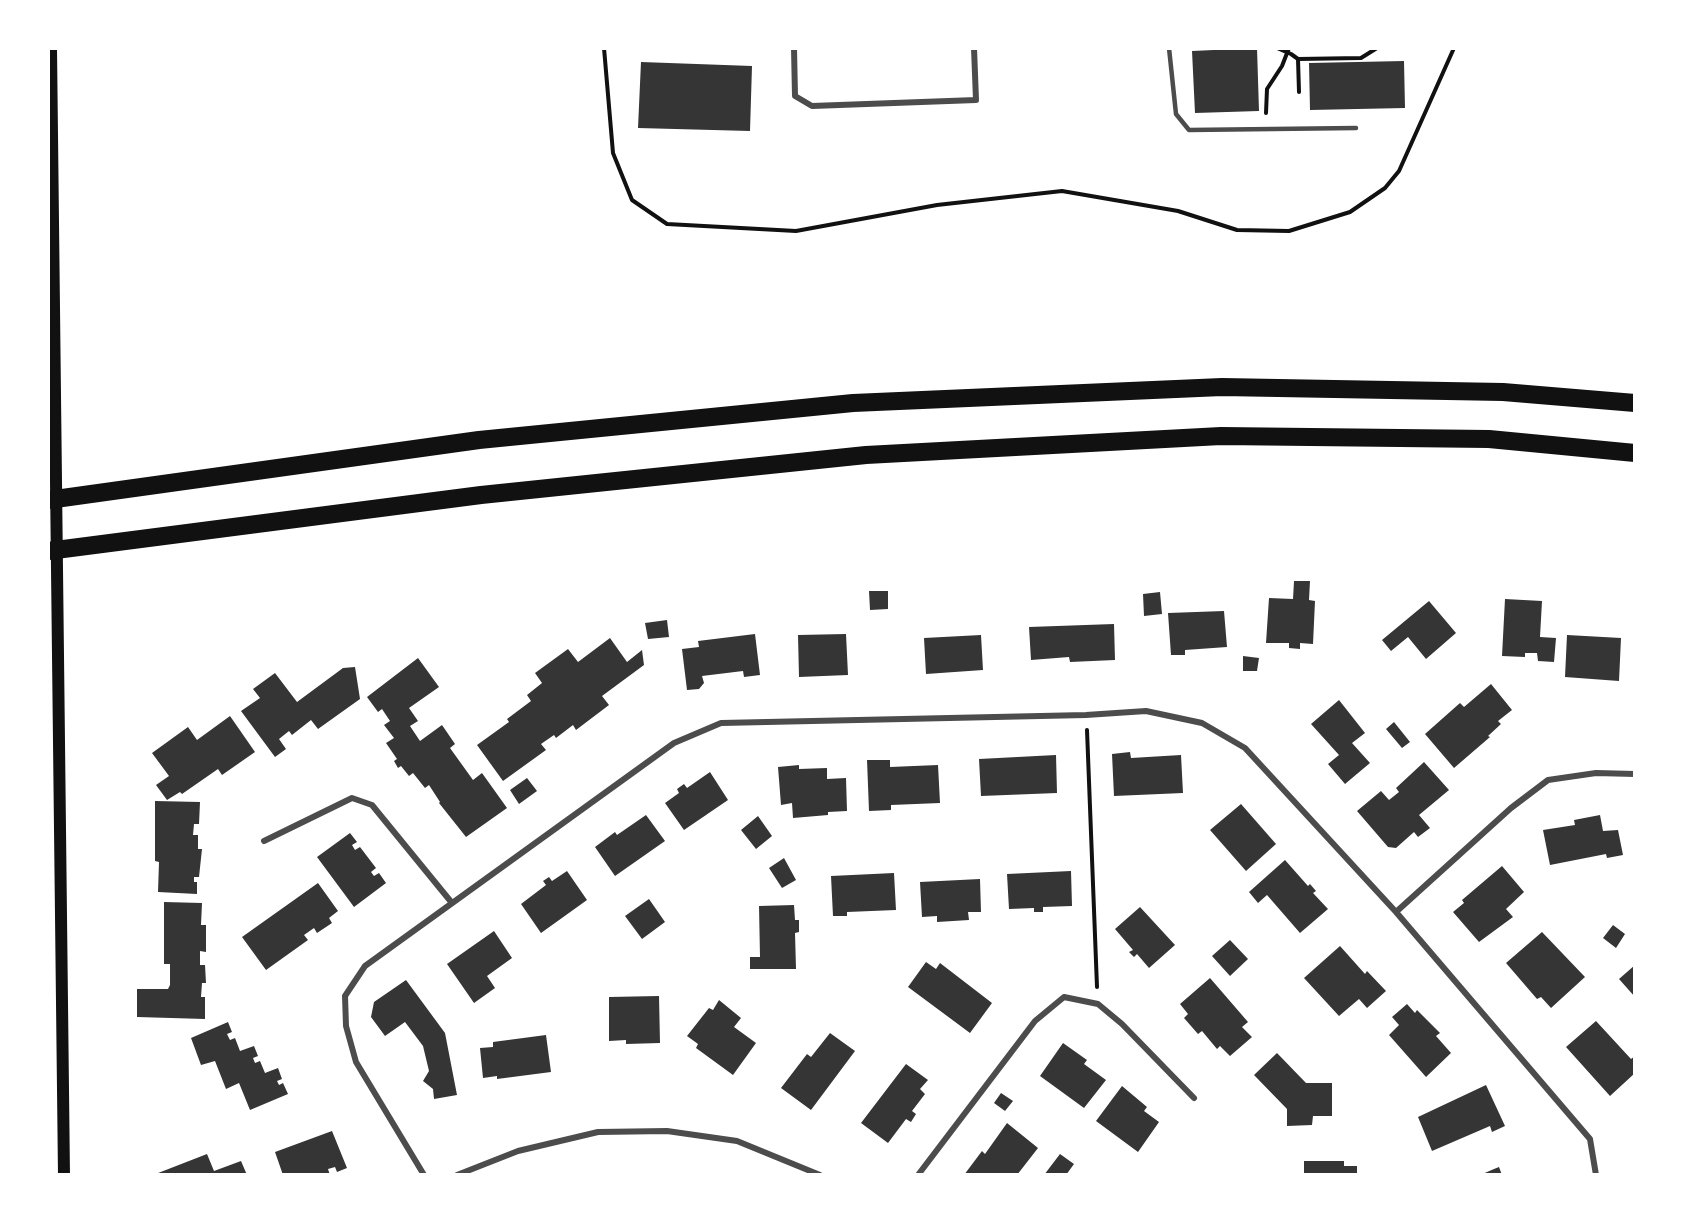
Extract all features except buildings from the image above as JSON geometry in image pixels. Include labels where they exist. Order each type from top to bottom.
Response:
[{"type":"highway","points":[[48,500],[479,440],[853,404],[1222,387],[1503,392],[1635,403]]},
{"type":"highway","points":[[48,551],[481,495],[878,454],[1221,436],[1490,439],[1635,453]]},
{"type":"main road","points":[[51,48],[64,1175]]},
{"type":"street","points":[[794,48],[795,96],[812,106],[976,100],[974,48]]},
{"type":"street","points":[[424,1175],[356,1062],[346,1026],[345,996],[365,966],[674,743],[721,723],[1086,715],[1146,711],[1202,723],[1245,748],[1396,912],[1590,1139],[1596,1175]]},
{"type":"street","points":[[1396,912],[1511,808],[1548,780],[1596,773],[1635,774]]},
{"type":"street","points":[[264,841],[352,798],[372,805],[452,903]]},
{"type":"street","points":[[918,1175],[1035,1021],[1064,998],[1098,1004],[1122,1024],[1194,1098]]},
{"type":"street","points":[[457,1175],[518,1150],[598,1132],[656,1131],[737,1141],[820,1175]]},
{"type":"lane","points":[[1169,48],[1176,114],[1189,130],[1356,128]]},
{"type":"path","points":[[604,48],[613,153],[632,200],[667,224],[796,231],[937,205],[1062,191],[1178,211],[1237,230],[1289,231],[1350,212],[1385,188],[1398,171],[1454,48]]},
{"type":"path","points":[[1276,48],[1288,50],[1298,59],[1361,58],[1377,48]]},
{"type":"path","points":[[1266,114],[1267,89],[1282,66],[1288,50]]},
{"type":"path","points":[[1298,59],[1299,92]]},
{"type":"path","points":[[1086,715],[1098,1004]]}]
